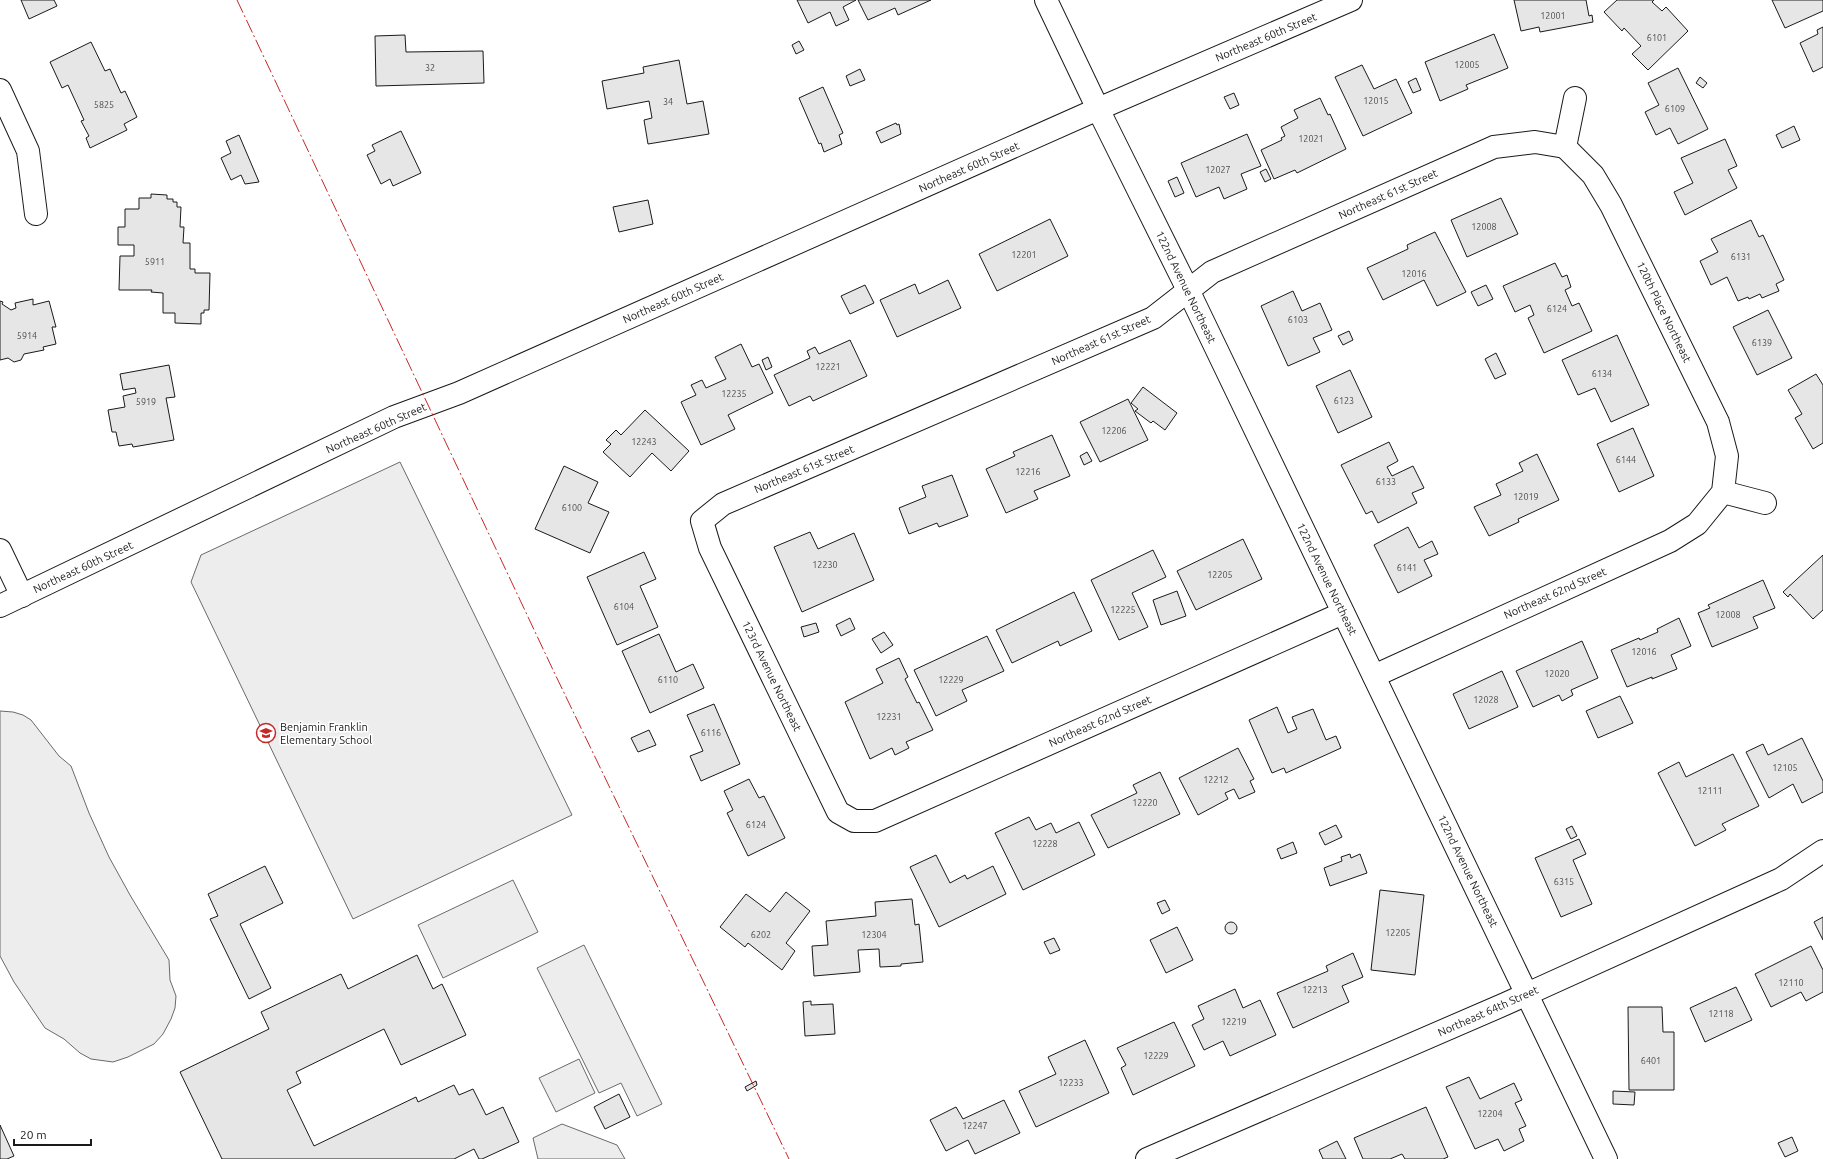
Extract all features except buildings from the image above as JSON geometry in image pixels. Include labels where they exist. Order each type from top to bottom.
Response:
[{"type":"street","name":"122nd Avenue Northeast","points":[[1046,0],[1098,109],[1189,292],[1606,1159]]},
{"type":"street","name":"Northeast 60th Street","points":[[0,606],[374,426],[459,393],[1098,109],[1350,0]]},
{"type":"street","points":[[0,90],[28,151],[36,214]]},
{"type":"street","points":[[1565,147],[1575,98]]},
{"type":"street","name":"Northeast 61st Street","points":[[702,521],[722,504],[1153,318],[1189,292],[1212,272],[1494,147],[1535,142],[1565,147]]},
{"type":"street","name":"120th Place Northeast","points":[[1565,147],[1592,176],[1611,205],[1718,422],[1727,456],[1723,492]]},
{"type":"street","points":[[1723,492],[1765,503]]},
{"type":"street","name":"Northeast 62nd Street","points":[[1374,676],[1670,541],[1697,524],[1716,503],[1723,492]]},
{"type":"street","name":"123rd Avenue Northeast","points":[[702,521],[710,548],[838,812],[854,821]]},
{"type":"street","points":[[0,550],[22,596]]},
{"type":"street","name":"Northeast 62nd Street","points":[[854,821],[875,821],[1343,613]]},
{"type":"street","name":"Northeast 64th Street","points":[[1148,1159],[1527,994],[1781,879],[1823,851]]},
{"type":"shaded area","points":[[400,462],[572,815],[353,919],[191,582],[201,555]]},
{"type":"shaded area","points":[[0,711],[13,712],[23,715],[31,720],[59,756],[71,766],[89,813],[109,857],[169,960],[170,980],[176,996],[175,1008],[171,1019],[163,1034],[154,1044],[128,1057],[113,1062],[91,1059],[80,1053],[64,1039],[45,1028],[14,982],[0,956]]},
{"type":"shaded area","points":[[513,880],[538,932],[443,978],[418,925]]},
{"type":"shaded area","points":[[584,945],[662,1104],[637,1116],[621,1083],[599,1093],[537,968]]},
{"type":"shaded area","points":[[579,1059],[595,1093],[556,1112],[539,1078]]},
{"type":"shaded area","points":[[562,1124],[617,1145],[625,1159],[538,1159],[533,1138]]},
{"type":"power","points":[[237,0],[554,672],[789,1159]]},
{"type":"place","name":"Benjamin Franklin Elementary School","points":[[266,733]]}]
